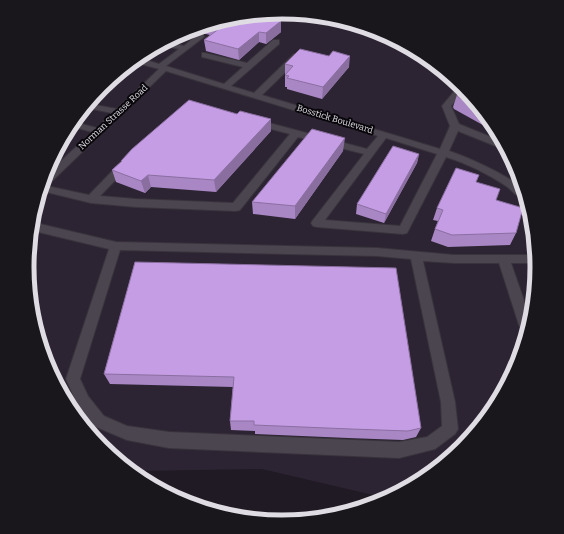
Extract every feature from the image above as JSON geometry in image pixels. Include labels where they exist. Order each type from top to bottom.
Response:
[{"type":"street","name":"Norman Strasse Road","points":[[51,176],[184,48],[200,37]]},
{"type":"street","points":[[226,86],[276,42]]},
{"type":"street","points":[[172,45],[184,48]]},
{"type":"street","points":[[205,55],[248,66]]},
{"type":"street","points":[[256,96],[296,57],[306,56]]},
{"type":"street","name":"Bosstick Boulevard","points":[[143,62],[461,158],[510,184],[518,191]]},
{"type":"street","points":[[458,93],[446,106],[455,126],[497,143]]},
{"type":"street","points":[[93,107],[119,112]]},
{"type":"street","points":[[247,120],[370,153]]},
{"type":"street","points":[[78,126],[99,131]]},
{"type":"street","points":[[384,134],[317,223],[403,230],[455,126]]},
{"type":"street","points":[[46,189],[91,199],[136,203],[236,206],[296,133]]},
{"type":"street","points":[[91,199],[134,155]]},
{"type":"street","points":[[37,228],[116,246],[377,252],[416,257],[504,260],[530,259]]},
{"type":"street","points":[[116,246],[73,379],[83,401],[99,421],[127,433],[169,440],[399,450],[430,444],[450,429],[448,402],[416,257]]},
{"type":"street","points":[[504,260],[524,320]]},
{"type":"shaded area","points":[[282,19],[314,21],[346,27],[362,32],[406,52],[433,70],[446,81],[479,116],[497,143],[504,157],[522,203],[528,235],[530,267],[528,299],[522,331],[517,347],[497,391],[488,405],[468,431],[446,453],[433,464],[406,482],[377,496],[262,469],[141,471],[118,453],[96,431],[85,418],[67,391],[53,362],[42,331],[36,299],[34,267],[36,235],[42,203],[47,187],[67,143],[85,116],[96,103],[131,70],[158,52],[172,45],[218,27],[250,21]]},
{"type":"building","points":[[275,19],[281,21],[266,33],[259,32],[238,49],[204,40],[220,28],[217,27],[250,21]]},
{"type":"building","points":[[300,49],[329,56],[333,51],[350,56],[323,87],[287,78],[289,76],[285,75],[293,66],[285,64]]},
{"type":"building","points":[[459,94],[467,102],[458,97],[457,95]]},
{"type":"building","points":[[189,100],[237,114],[240,111],[271,119],[214,180],[148,175],[141,181],[112,170],[132,149]]},
{"type":"building","points":[[312,129],[345,138],[295,206],[252,202]]},
{"type":"building","points":[[393,146],[419,154],[386,214],[357,204]]},
{"type":"building","points":[[456,168],[479,175],[476,182],[500,189],[496,200],[523,208],[516,233],[452,235],[435,229],[443,210],[437,208]]},
{"type":"building","points":[[135,262],[396,268],[421,428],[408,431],[351,429],[254,425],[254,421],[230,421],[234,377],[104,374]]}]
